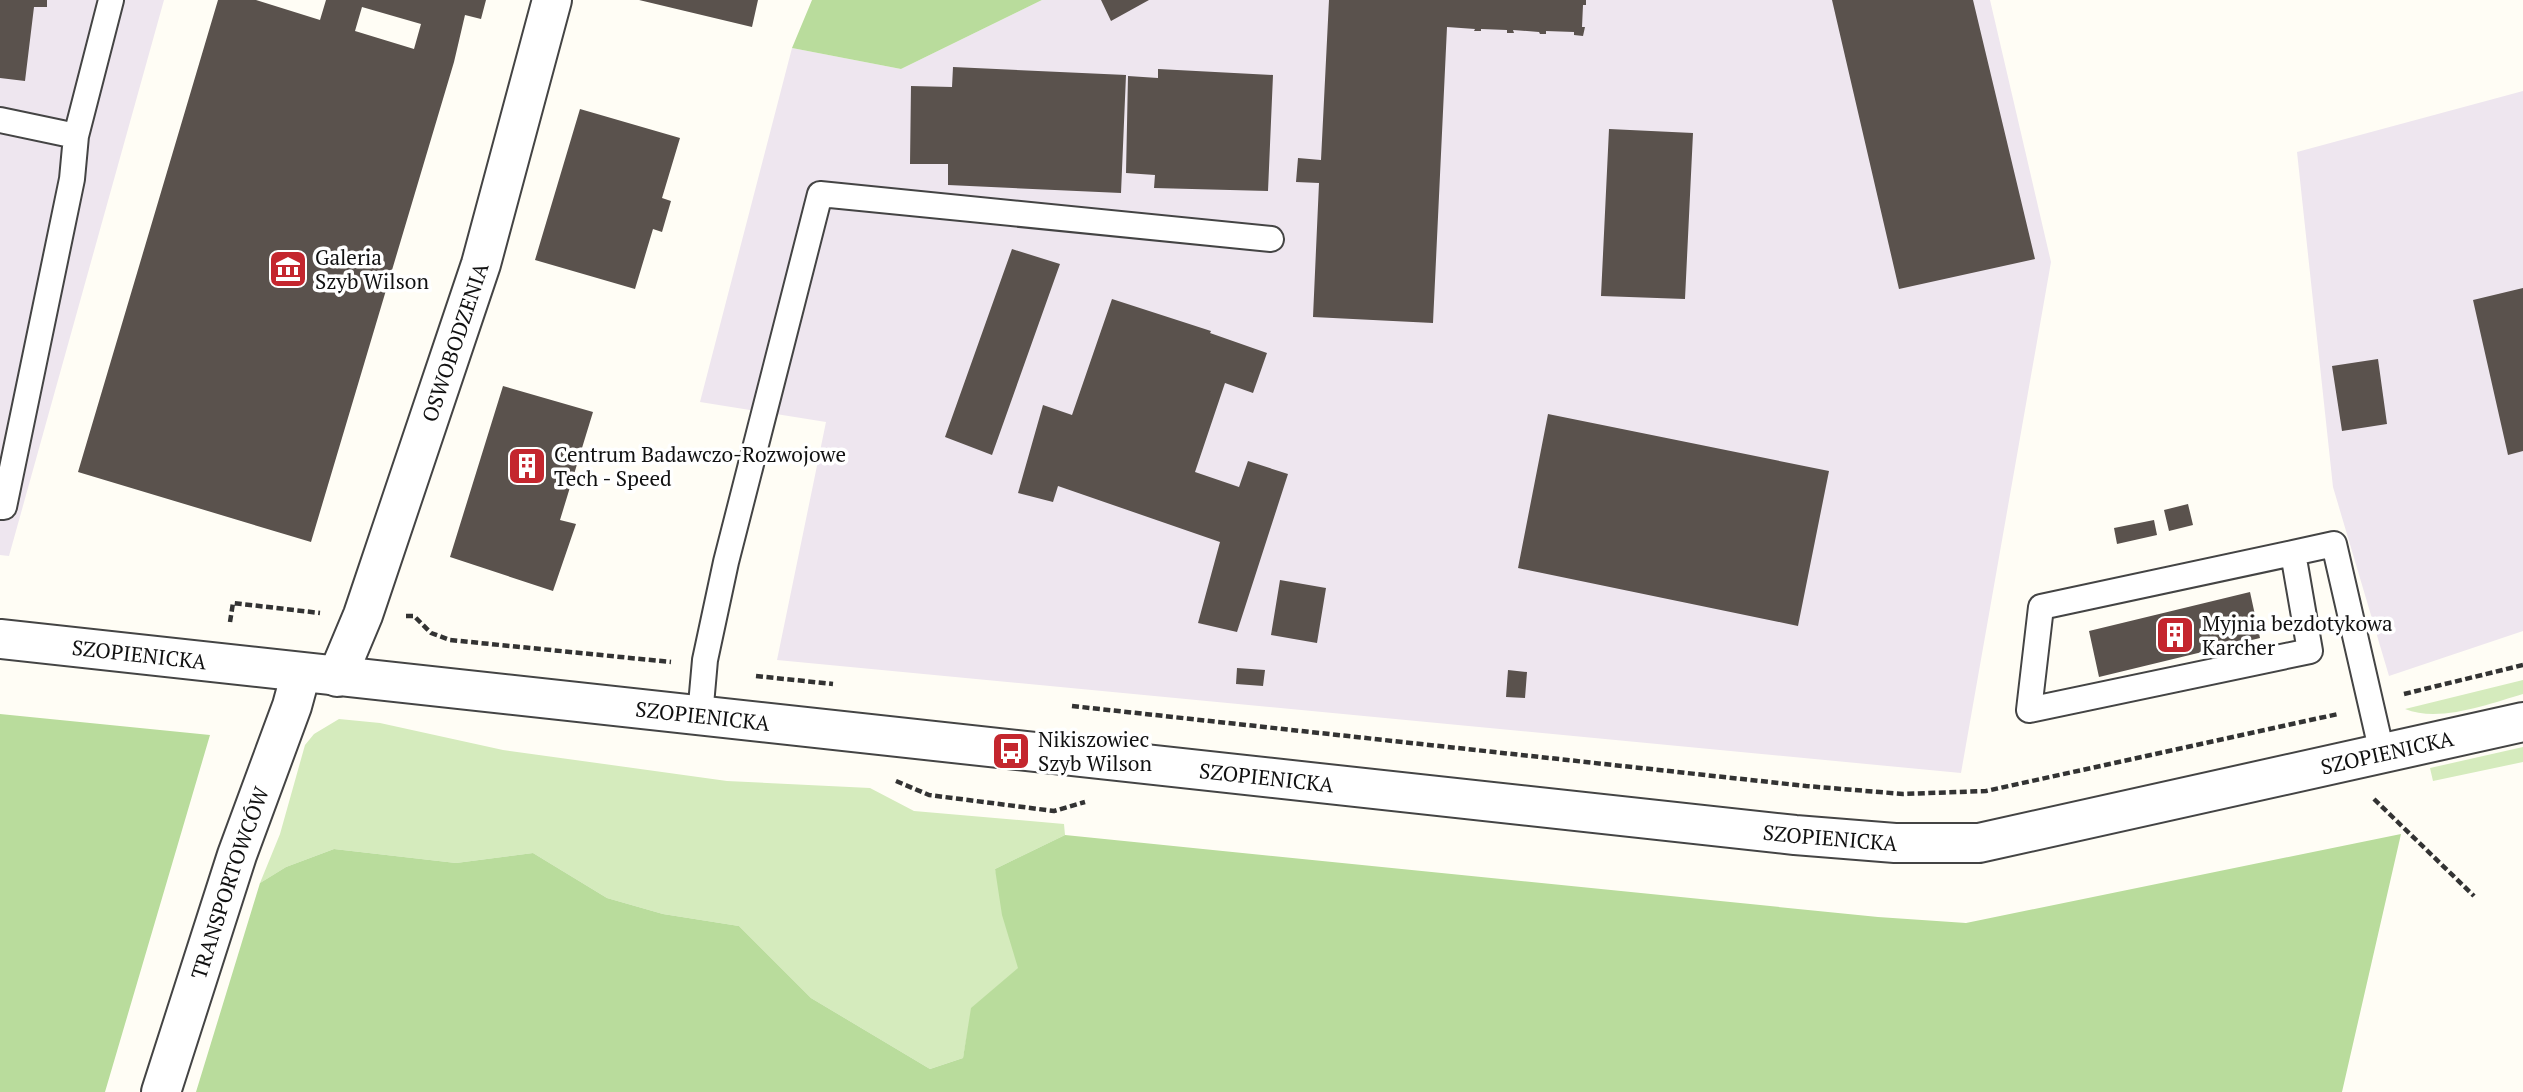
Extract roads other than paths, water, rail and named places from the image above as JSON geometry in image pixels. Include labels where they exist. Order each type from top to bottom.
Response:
[{"type":"street","name":"OSWOBODZENIA","points":[[319,675],[363,615],[481,264],[552,0]]},
{"type":"street","name":"SZOPIENICKA","points":[[0,639],[1768,832],[1895,843],[1979,843],[2523,722]]},
{"type":"street","name":"TRANSPORTOWCÓW","points":[[161,1092],[237,855],[292,706],[319,675]]},
{"type":"lane","points":[[0,507],[5,508],[70,192],[76,136],[111,0]]},
{"type":"lane","points":[[0,120],[76,136]]},
{"type":"lane","points":[[700,716],[704,668],[726,562],[820,194],[1271,239]]},
{"type":"lane","points":[[2293,552],[2310,651],[2029,710],[2041,607],[2293,552],[2334,544],[2382,753]]},
{"type":"place","name":"Galeria Szyb Wilson","points":[[288,269]]},
{"type":"place","name":"Centrum Badawczo-Rozwojowe Tech - Speed","points":[[527,466]]},
{"type":"place","name":"Myjnia bezdotykowa Karcher","points":[[2175,635]]},
{"type":"place","name":"Nikiszowiec Szyb Wilson","points":[[1011,751]]}]
